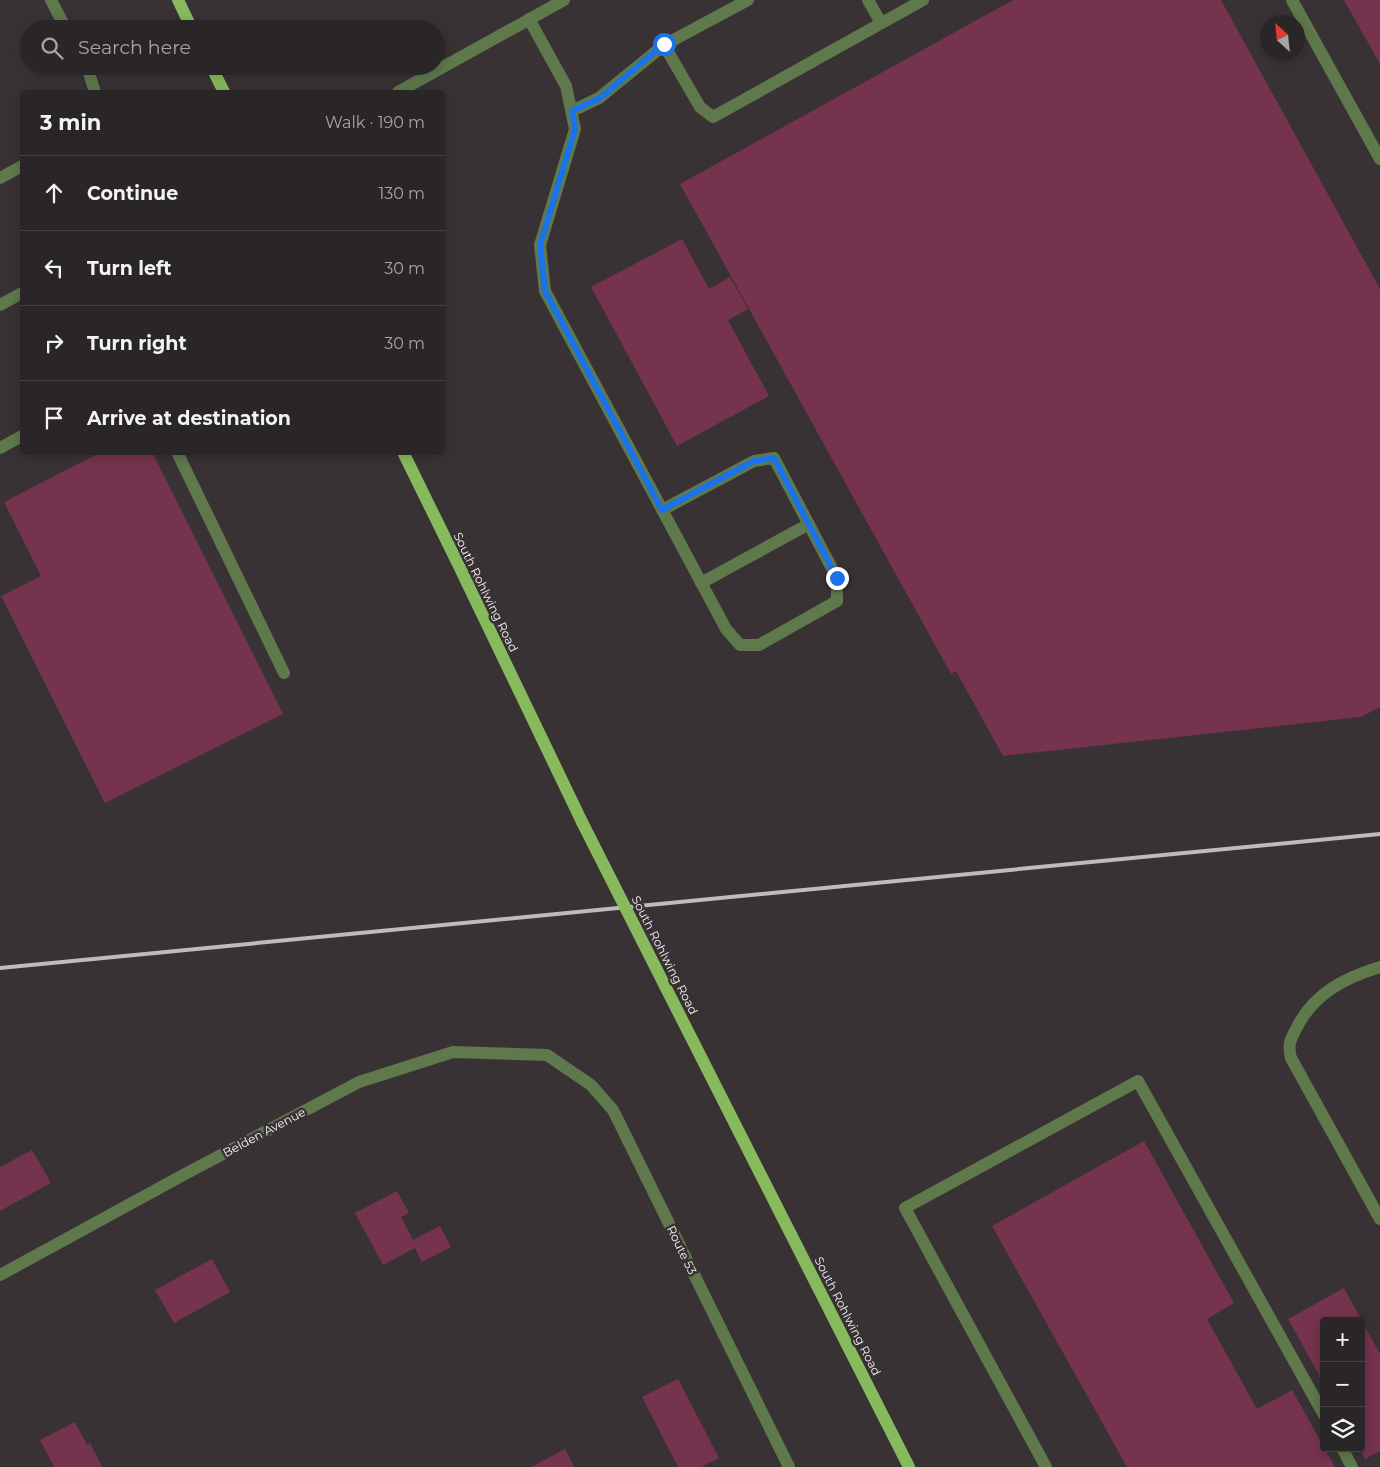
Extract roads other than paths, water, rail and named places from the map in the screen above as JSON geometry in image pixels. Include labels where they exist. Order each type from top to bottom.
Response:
[{"type":"main road","points":[[178,0],[188,20]]},
{"type":"main road","points":[[216,75],[223,90]]},
{"type":"main road","name":"South Rohlwing Road","points":[[404,455],[582,822],[909,1467]]},
{"type":"street","points":[[51,0],[61,20]]},
{"type":"street","points":[[445,66],[564,0]]},
{"type":"street","points":[[572,111],[600,98],[664,44],[748,0]]},
{"type":"street","points":[[868,0],[881,23]]},
{"type":"street","points":[[664,44],[700,107],[713,117],[923,0]]},
{"type":"street","points":[[1292,0],[1380,159]]},
{"type":"street","points":[[529,19],[566,86],[575,129],[540,245],[545,291],[662,510],[701,583],[726,629],[740,645],[760,646],[838,601],[837,578],[774,458],[754,461],[662,510]]},
{"type":"street","points":[[90,75],[94,90]]},
{"type":"street","points":[[402,90],[429,75]]},
{"type":"street","points":[[0,178],[20,167]]},
{"type":"street","points":[[0,305],[20,294]]},
{"type":"street","points":[[0,448],[20,437]]},
{"type":"street","points":[[178,455],[284,673]]},
{"type":"street","points":[[701,583],[809,524]]},
{"type":"street","points":[[1380,967],[1363,972],[1338,984],[1316,999],[1301,1019],[1290,1044],[1291,1058],[1380,1219]]},
{"type":"street","name":"Belden Avenue","points":[[0,1275],[359,1082],[453,1052],[548,1055]]},
{"type":"street","name":"Route 53","points":[[548,1055],[591,1085],[613,1110],[789,1467]]},
{"type":"street","points":[[1046,1467],[904,1208],[1138,1080],[1320,1408]]},
{"type":"street","points":[[1344,1452],[1352,1467]]},
{"type":"railway","points":[[0,968],[1380,834]]}]
